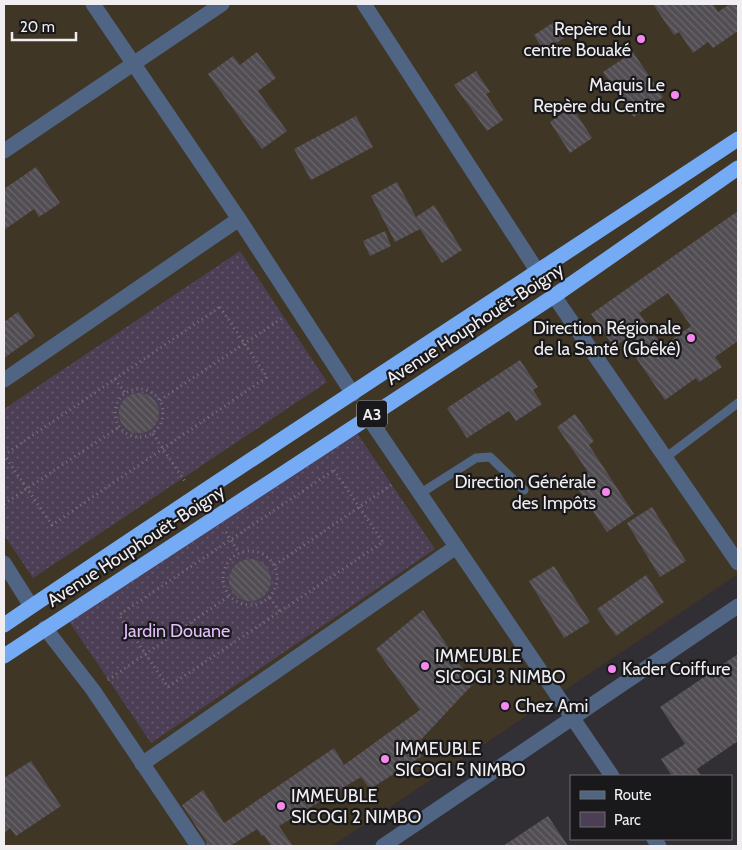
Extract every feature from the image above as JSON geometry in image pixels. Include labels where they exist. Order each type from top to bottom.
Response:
[{"type":"highway","name":"Avenue Houphouët-Boigny","points":[[4,625],[194,496],[353,394],[738,139]]},
{"type":"highway","name":"Avenue Houphouët-Boigny","points":[[4,656],[554,296],[738,168]]},
{"type":"street","points":[[93,4],[239,219],[353,394]]},
{"type":"street","points":[[4,151],[222,4]]},
{"type":"street","points":[[364,4],[538,272]]},
{"type":"street","points":[[4,380],[239,219]]},
{"type":"street","points":[[554,296],[738,563]]},
{"type":"street","points":[[368,417],[408,473],[456,547],[611,775]]},
{"type":"street","points":[[142,764],[456,547]]},
{"type":"street","points":[[4,563],[31,606]]},
{"type":"street","points":[[383,846],[738,606]]},
{"type":"street","points":[[45,628],[92,690],[198,846]]},
{"type":"lane","points":[[665,458],[738,403]]},
{"type":"lane","points":[[421,493],[476,458],[490,458],[524,490]]},
{"type":"path","points":[[220,307],[244,343],[267,377],[52,524],[4,455],[220,307]]},
{"type":"path","points":[[160,400],[297,308]]},
{"type":"path","points":[[115,379],[125,393]]},
{"type":"path","points":[[137,388],[149,390],[160,400],[164,418],[160,427],[153,434],[141,438],[128,435],[119,427],[115,418],[115,408],[118,400],[125,393],[137,388]]},
{"type":"path","points":[[4,504],[119,427]]},
{"type":"path","points":[[153,434],[194,496]]},
{"type":"path","points":[[334,470],[383,542],[168,688],[119,615],[231,540],[334,470]]},
{"type":"path","points":[[274,565],[408,473]]},
{"type":"path","points":[[216,517],[239,553]]},
{"type":"path","points":[[252,551],[265,555],[274,565],[278,576],[276,588],[270,598],[260,604],[249,606],[238,603],[229,596],[224,588],[223,577],[225,568],[231,559],[239,553],[252,551]]},
{"type":"path","points":[[92,690],[229,596]]},
{"type":"path","points":[[270,598],[280,612]]},
{"type":"shaded area","points":[[4,4],[738,4],[738,574],[332,846],[4,846]]},
{"type":"green space","points":[[240,251],[327,382],[33,578],[4,535],[4,409]]},
{"type":"green space","name":"Jardin Douane","points":[[349,421],[435,549],[151,743],[64,614]]},
{"type":"building","points":[[653,4],[713,4],[718,12],[730,4],[738,4],[738,31],[713,48],[708,42],[693,53],[679,32],[674,35]]},
{"type":"building","points":[[554,22],[564,38],[544,51],[534,35]]},
{"type":"building","points":[[257,52],[276,78],[258,91],[287,131],[262,149],[208,74],[233,56],[240,65]]},
{"type":"building","points":[[633,52],[663,97],[634,117],[603,72]]},
{"type":"building","points":[[476,71],[490,92],[486,94],[503,120],[487,131],[454,85]]},
{"type":"building","points":[[572,107],[592,138],[570,153],[550,122]]},
{"type":"building","points":[[356,116],[373,147],[311,180],[294,149]]},
{"type":"building","points":[[36,167],[60,203],[39,217],[34,209],[4,230],[4,189]]},
{"type":"building","points":[[397,182],[416,217],[434,205],[462,250],[442,263],[420,229],[395,242],[371,196]]},
{"type":"building","points":[[738,211],[738,341],[715,357],[722,367],[699,382],[696,378],[665,400],[624,340],[614,347],[591,314]],"holes":[[[668,293],[691,326],[663,346],[639,313]]]},
{"type":"building","points":[[385,231],[391,246],[370,256],[363,241]]},
{"type":"building","points":[[18,312],[35,336],[4,358],[4,322]]},
{"type":"building","points":[[520,360],[538,387],[533,390],[542,404],[516,421],[509,411],[467,438],[447,408]]},
{"type":"building","points":[[139,393],[153,399],[159,413],[153,427],[139,433],[125,427],[119,413],[125,399]]},
{"type":"building","points":[[575,414],[594,441],[589,445],[634,514],[607,532],[573,481],[588,472],[557,427]]},
{"type":"building","points":[[652,507],[686,561],[660,577],[627,523]]},
{"type":"building","points":[[254,559],[262,562],[268,568],[271,580],[268,592],[262,598],[246,601],[238,598],[232,592],[229,576],[232,568],[238,562]]},
{"type":"building","points":[[554,566],[590,622],[564,638],[529,581]]},
{"type":"building","points":[[646,575],[664,602],[616,636],[597,609]]},
{"type":"building","points":[[423,610],[473,684],[415,746],[422,756],[370,789],[361,777],[279,826],[293,846],[271,846],[264,835],[262,836],[257,829],[230,846],[207,846],[206,841],[182,805],[203,790],[224,823],[334,748],[344,765],[420,710],[376,649]]},
{"type":"building","points":[[738,654],[738,741],[697,769],[700,775],[671,775],[661,759],[685,744],[660,707]]},
{"type":"building","points":[[31,761],[61,806],[16,836],[10,828],[4,833],[4,778]]},
{"type":"building","points":[[548,816],[568,846],[503,846]]},
{"type":"place","name":"Repère du centre Bouaké","points":[[641,39]]},
{"type":"place","name":"Maquis Le Repère du Centre","points":[[675,95]]},
{"type":"place","name":"Direction Régionale de la Santé (Gbêkê)","points":[[691,338]]},
{"type":"place","name":"Direction Générale des Impôts","points":[[606,492]]},
{"type":"place","name":"IMMEUBLE SICOGI 3 NIMBO","points":[[425,666]]},
{"type":"place","name":"Kader Coiffure","points":[[612,669]]},
{"type":"place","name":"Chez Ami","points":[[505,706]]},
{"type":"place","name":"IMMEUBLE SICOGI 5 NIMBO","points":[[385,759]]},
{"type":"place","name":"IMMEUBLE SICOGI 2 NIMBO","points":[[281,806]]}]
